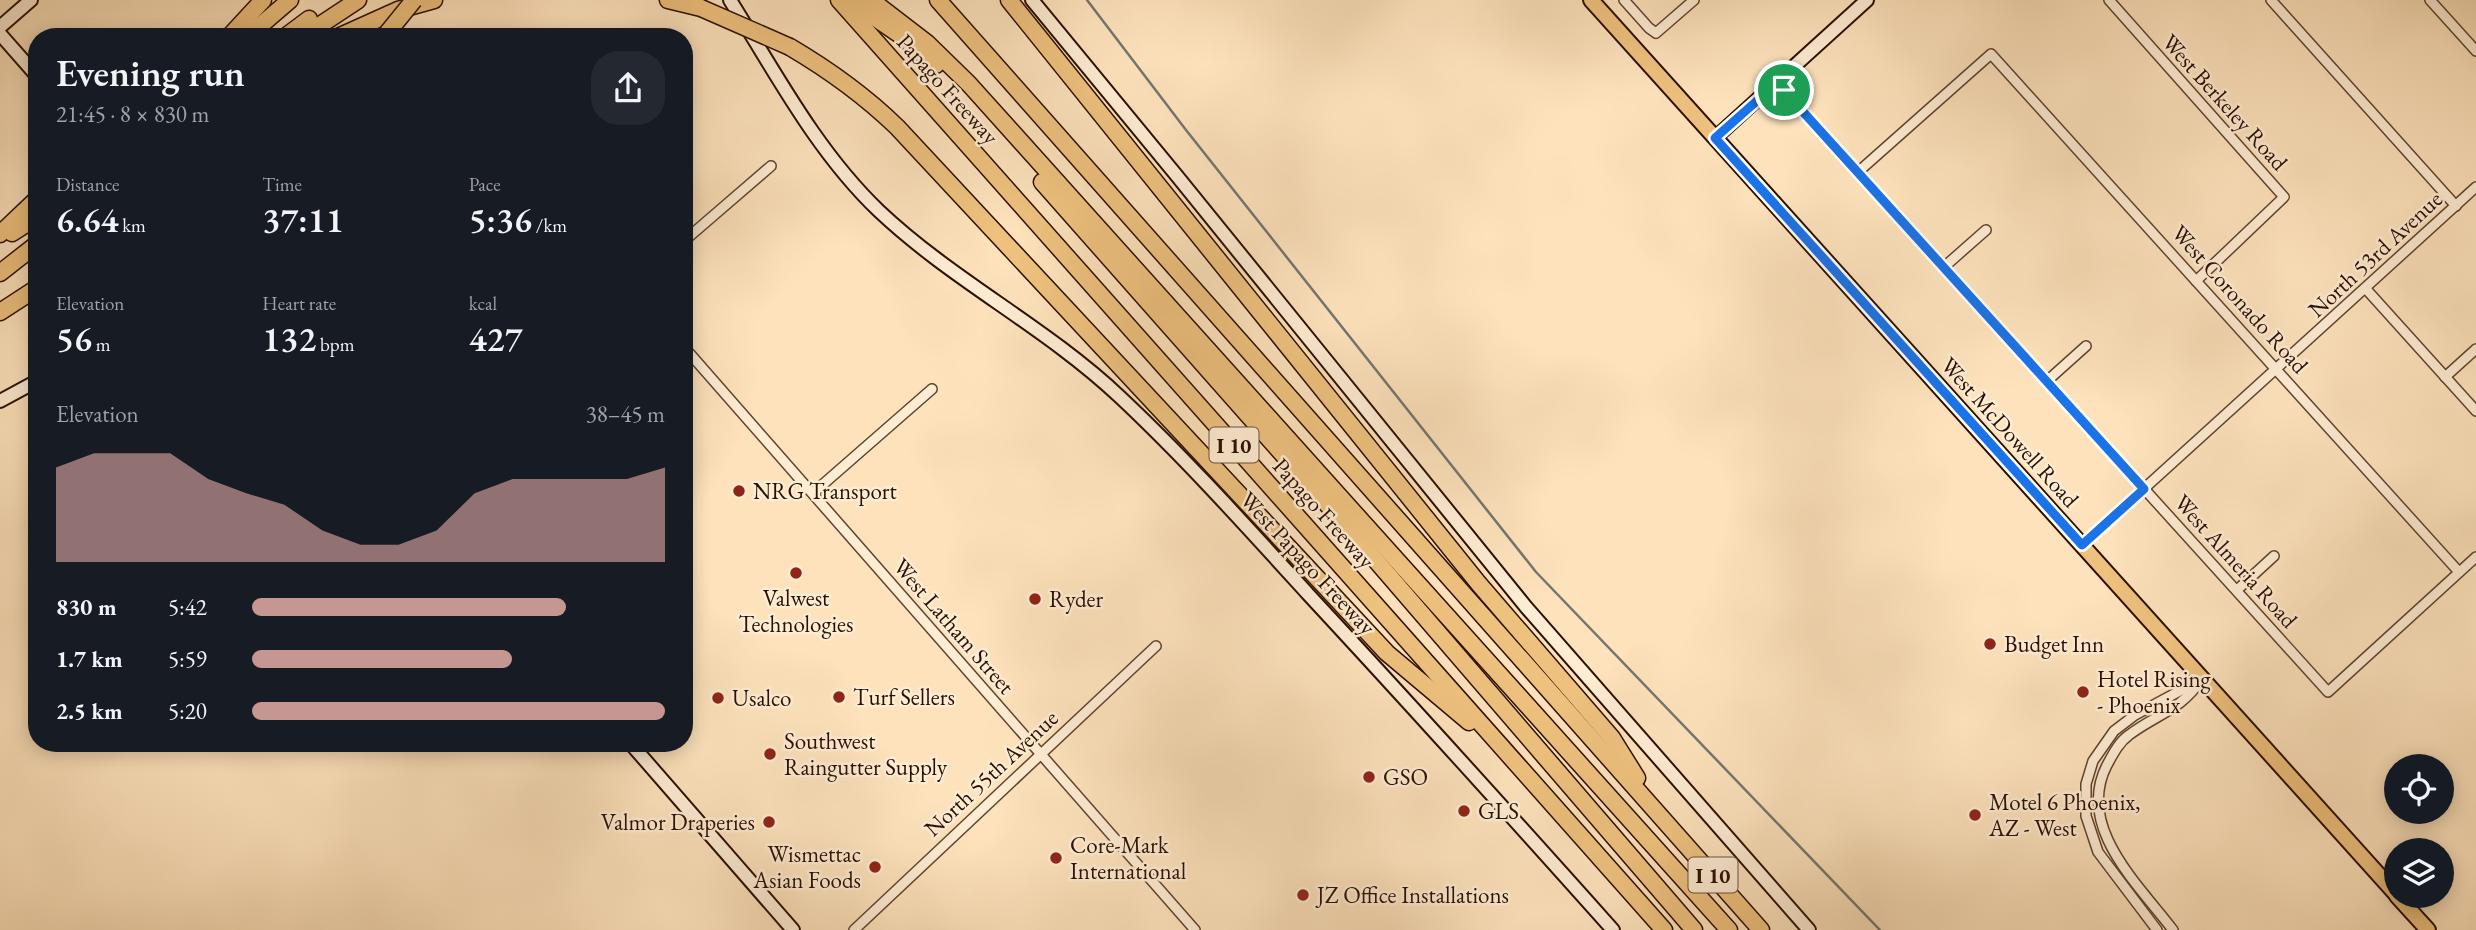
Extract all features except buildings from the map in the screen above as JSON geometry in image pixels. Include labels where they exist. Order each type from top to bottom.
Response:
[{"type":"highway","points":[[237,28],[263,0]]},
{"type":"highway","points":[[257,28],[290,0]]},
{"type":"highway","points":[[298,28],[337,0]]},
{"type":"highway","points":[[316,28],[358,0]]},
{"type":"highway","points":[[391,28],[414,0]]},
{"type":"highway","points":[[358,28],[398,10],[434,0]]},
{"type":"highway","points":[[668,0],[701,8],[790,47],[849,85],[897,127],[1387,653],[1511,757]]},
{"type":"highway","name":"Papago Freeway","points":[[839,0],[1664,930]]},
{"type":"highway","points":[[849,0],[927,57],[979,104],[1729,930]]},
{"type":"highway","points":[[871,0],[927,43],[1694,930]]},
{"type":"highway","name":"I 10","points":[[938,0],[1761,930]]},
{"type":"highway","points":[[943,0],[1012,83]]},
{"type":"highway","points":[[1009,0],[1463,564],[1612,738],[1665,821]]},
{"type":"highway","points":[[0,237],[28,208]]},
{"type":"highway","points":[[0,237],[28,214]]},
{"type":"highway","points":[[0,237],[28,222]]},
{"type":"highway","points":[[0,273],[28,253]]},
{"type":"highway","points":[[0,312],[28,294]]},
{"type":"main road","points":[[0,27],[31,0]]},
{"type":"main road","name":"West Papago Freeway","points":[[730,0],[817,137],[855,185],[905,234],[1061,348],[1118,395],[1214,493],[1416,711],[1613,930]]},
{"type":"main road","points":[[1032,0],[1526,607],[1809,930]]},
{"type":"main road","name":"West McDowell Road","points":[[1591,0],[2384,881]]},
{"type":"main road","points":[[1715,138],[1867,0]]},
{"type":"main road","points":[[0,34],[28,65]]},
{"type":"main road","points":[[0,401],[28,385]]},
{"type":"main road","points":[[638,752],[793,930]]},
{"type":"main road","name":"West McDowell Road","points":[[2409,908],[2428,930]]},
{"type":"street","points":[[1624,0],[1656,33],[1694,0]]},
{"type":"street","name":"West Berkeley Road","points":[[2109,0],[2284,197],[2196,281]]},
{"type":"street","points":[[2271,0],[2456,206]]},
{"type":"street","points":[[2430,0],[2476,51]]},
{"type":"street","name":"West Coronado Road","points":[[1858,172],[1991,54],[2459,572]]},
{"type":"street","name":"West Almeria Road","points":[[1777,83],[2328,692],[2459,572]]},
{"type":"street","points":[[693,234],[771,166]]},
{"type":"street","name":"North 53rd Avenue","points":[[2082,545],[2476,187]]},
{"type":"street","points":[[1944,267],[1986,230]]},
{"type":"street","points":[[2366,289],[2476,411]]},
{"type":"street","points":[[2047,381],[2086,346]]},
{"type":"street","points":[[2445,377],[2476,349]]},
{"type":"street","name":"West Latham Street","points":[[693,357],[1195,930]]},
{"type":"street","points":[[813,493],[932,389]]},
{"type":"street","points":[[2236,590],[2274,556]]},
{"type":"street","points":[[2459,572],[2476,557]]},
{"type":"street","name":"North 55th Avenue","points":[[855,930],[1156,646]]},
{"type":"street","points":[[2157,930],[2098,852],[2086,816],[2086,783],[2093,761],[2105,742],[2123,723],[2202,678]]},
{"type":"street","points":[[2173,930],[2123,865],[2104,835],[2099,809],[2102,774],[2115,750],[2126,737],[2188,699],[2202,678]]},
{"type":"waterway","points":[[1087,0],[1186,130],[1536,572],[1880,930]]},
{"type":"place","name":"NRG Transport","points":[[739,491]]},
{"type":"place","name":"Valwest Technologies","points":[[796,573]]},
{"type":"place","name":"Ryder","points":[[1035,599]]},
{"type":"place","name":"Budget Inn","points":[[1990,644]]},
{"type":"place","name":"Hotel Rising - Phoenix","points":[[2083,692]]},
{"type":"place","name":"Turf Sellers","points":[[839,697]]},
{"type":"place","name":"Usalco","points":[[718,698]]},
{"type":"place","name":"Southwest Raingutter Supply","points":[[770,754]]},
{"type":"place","name":"GSO","points":[[1369,777]]},
{"type":"place","name":"GLS","points":[[1464,811]]},
{"type":"place","name":"Motel 6 Phoenix, AZ - West","points":[[1975,815]]},
{"type":"place","name":"Valmor Draperies","points":[[769,822]]},
{"type":"place","name":"Core-Mark International","points":[[1056,858]]},
{"type":"place","name":"Wismettac Asian Foods","points":[[875,867]]},
{"type":"place","name":"JZ Office Installations","points":[[1303,895]]},
{"type":"route","points":[[1777,83],[1784,90],[2144,489],[2082,545],[1715,138],[1777,83]]}]
